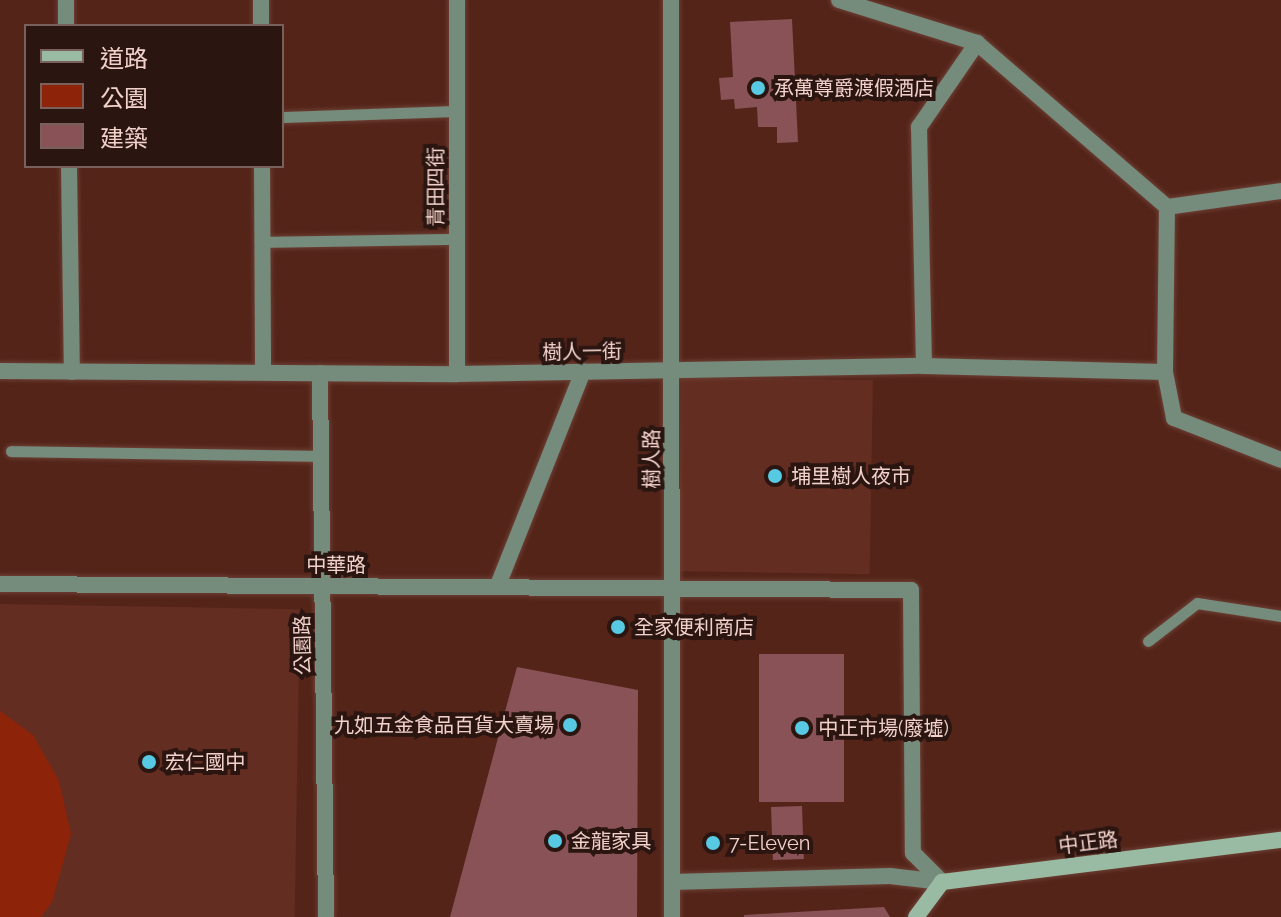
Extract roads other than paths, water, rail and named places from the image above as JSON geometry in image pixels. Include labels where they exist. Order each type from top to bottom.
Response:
[{"type":"main road","name":"中正路","points":[[942,882],[1281,840]]},
{"type":"main road","points":[[916,917],[942,882]]},
{"type":"street","points":[[66,0],[66,24]]},
{"type":"street","points":[[261,0],[261,24]]},
{"type":"street","name":"青田四街","points":[[457,0],[457,374]]},
{"type":"street","name":"樹人路","points":[[671,0],[672,917]]},
{"type":"street","points":[[840,0],[977,43],[1167,207],[1281,191]]},
{"type":"street","points":[[924,366],[919,127],[977,43]]},
{"type":"street","points":[[69,168],[72,372]]},
{"type":"street","points":[[262,168],[263,372]]},
{"type":"street","points":[[1167,207],[1165,372],[1174,418],[1281,460]]},
{"type":"street","name":"樹人一街","points":[[0,371],[457,374],[924,366],[1165,372]]},
{"type":"street","points":[[498,585],[583,371]]},
{"type":"street","name":"公園路","points":[[320,373],[326,917]]},
{"type":"street","name":"中華路","points":[[0,584],[498,585],[672,591],[911,590],[913,853],[942,882]]},
{"type":"street","points":[[672,882],[890,876],[942,882]]},
{"type":"lane","points":[[284,117],[457,111]]},
{"type":"lane","points":[[262,242],[456,239]]},
{"type":"lane","points":[[11,451],[320,456]]},
{"type":"lane","points":[[1148,641],[1197,603],[1281,616]]},
{"type":"place","name":"承萬尊爵渡假酒店","points":[[758,88]]},
{"type":"place","name":"埔里樹人夜市","points":[[775,476]]},
{"type":"place","name":"全家便利商店","points":[[618,627]]},
{"type":"place","name":"九如五金食品百貨大賣場","points":[[570,725]]},
{"type":"place","name":"中正市場(廢墟)","points":[[802,728]]},
{"type":"place","name":"宏仁國中","points":[[149,762]]},
{"type":"place","name":"金龍家具","points":[[555,841]]},
{"type":"place","name":"7-Eleven","points":[[713,843]]}]
